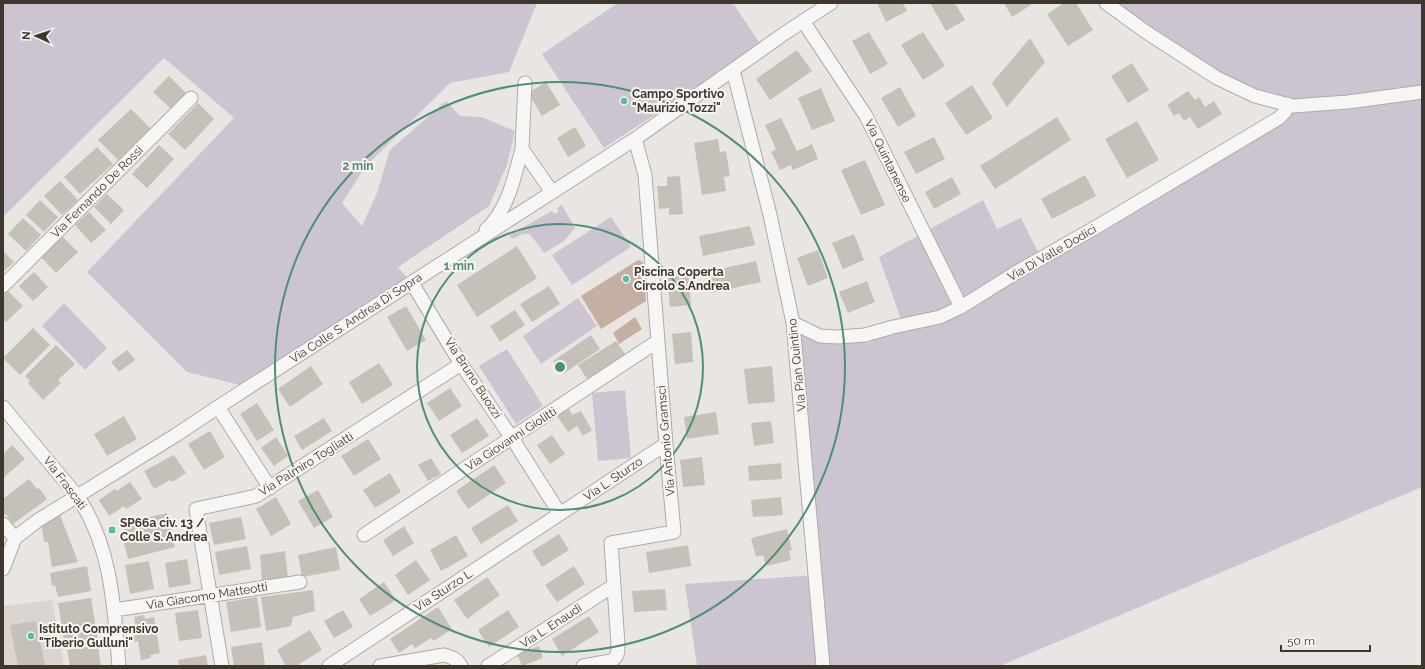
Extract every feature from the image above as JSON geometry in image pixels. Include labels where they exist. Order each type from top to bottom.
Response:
[{"type":"street","name":"Via Colle S. Andrea Di Sopra","points":[[3,545],[15,538],[37,521],[176,435],[635,138],[831,3]]},
{"type":"street","points":[[1106,3],[1146,32],[1218,78],[1255,96],[1293,106],[1348,102],[1422,92]]},
{"type":"street","name":"Via Quintanense","points":[[803,21],[866,116],[961,307]]},
{"type":"street","name":"Via Pian Quintino","points":[[733,70],[770,215],[794,323],[823,666]]},
{"type":"street","points":[[472,244],[493,223],[508,198],[522,149],[524,83]]},
{"type":"street","name":"Via Fernando De Rossi","points":[[3,286],[191,98]]},
{"type":"street","name":"Via Di Valle Dodici","points":[[794,323],[820,336],[838,337],[865,335],[893,327],[940,317],[961,307],[1017,272],[1098,226],[1279,118],[1285,112],[1288,104]]},
{"type":"street","name":"Via Antonio Gramsci","points":[[583,666],[611,661],[615,659],[617,655],[618,645],[613,586],[612,543],[674,532],[645,175],[635,138]]},
{"type":"street","points":[[522,149],[552,192]]},
{"type":"street","name":"Via Bruno Buozzi","points":[[412,283],[461,364],[512,438],[560,514]]},
{"type":"street","name":"Via Giovanni Giolitti","points":[[364,535],[658,341]]},
{"type":"street","name":"Via Palmiro Togliatti","points":[[210,596],[196,509],[256,496],[461,364]]},
{"type":"street","name":"Via Frascati","points":[[3,407],[78,497],[86,509],[105,556],[114,610],[119,666]]},
{"type":"street","points":[[218,407],[270,488]]},
{"type":"street","name":"Via L. Sturzo","points":[[560,514],[666,444]]},
{"type":"street","name":"Via Sturzo L.","points":[[329,666],[560,514]]},
{"type":"street","points":[[3,524],[15,538],[3,569]]},
{"type":"street","name":"Via Giacomo Matteotti","points":[[114,610],[300,582]]},
{"type":"street","name":"Via L. Enaudi","points":[[488,666],[613,586]]},
{"type":"street","points":[[210,596],[222,666]]},
{"type":"street","points":[[380,666],[444,655],[452,657],[458,661],[461,666]]},
{"type":"shaded area","points":[[3,3],[537,3],[509,72],[450,83],[365,167],[342,203],[362,226],[377,193],[390,150],[446,101],[460,116],[481,117],[515,131],[507,165],[489,206],[398,267],[412,283],[248,387],[187,372],[87,272],[234,118],[164,58],[3,217]]},
{"type":"shaded area","name":"Campo Sportivo \"Maurizio Tozzi\"","points":[[618,3],[733,3],[761,45],[604,148],[542,54]]},
{"type":"shaded area","points":[[1106,3],[1422,3],[1422,487],[1000,666],[697,666],[685,584],[815,575],[793,323],[838,337],[868,343],[903,325],[879,257],[983,200],[997,229],[1021,218],[1041,258],[1284,112]]},
{"type":"shaded area","points":[[562,205],[575,228],[564,241],[544,253],[530,234],[523,234],[512,239],[509,235],[552,211],[554,214],[559,212],[557,208]]},
{"type":"shaded area","points":[[611,217],[631,247],[572,285],[552,255]]},
{"type":"shaded area","name":"Piscina Coperta Circolo S.Andrea","points":[[638,260],[643,262],[646,301],[601,329],[581,296]]},
{"type":"shaded area","points":[[578,298],[597,326],[541,364],[523,336]]},
{"type":"shaded area","points":[[64,303],[107,348],[85,370],[42,326]]},
{"type":"shaded area","points":[[635,317],[642,329],[619,344],[613,333]]},
{"type":"shaded area","points":[[507,349],[543,406],[516,424],[479,366]]},
{"type":"shaded area","points":[[625,390],[631,458],[598,461],[592,393]]},
{"type":"shaded area","name":"Istituto Comprensivo \"Tiberio Gulluni\"","points":[[52,600],[64,666],[3,666],[3,606]]},
{"type":"building","points":[[877,3],[903,3],[907,11],[886,22]]},
{"type":"building","points":[[930,3],[955,3],[965,20],[946,31]]},
{"type":"building","points":[[1004,3],[1034,3],[1012,17]]},
{"type":"building","points":[[1064,3],[1076,3],[1093,30],[1068,46],[1047,14]]},
{"type":"building","points":[[869,32],[888,64],[870,74],[852,41]]},
{"type":"building","points":[[923,32],[945,66],[923,80],[901,45]]},
{"type":"building","points":[[1030,38],[1045,62],[1007,107],[992,83]]},
{"type":"building","points":[[797,50],[812,71],[770,100],[756,79]]},
{"type":"building","points":[[1132,63],[1149,90],[1128,103],[1111,76]]},
{"type":"building","points":[[169,76],[187,94],[171,109],[153,92]]},
{"type":"building","points":[[546,82],[560,105],[542,116],[528,93]]},
{"type":"building","points":[[972,85],[993,118],[966,135],[945,103]]},
{"type":"building","points":[[900,87],[916,116],[898,127],[881,98]]},
{"type":"building","points":[[821,88],[835,121],[812,130],[798,98]]},
{"type":"building","points":[[1188,91],[1195,100],[1199,97],[1205,107],[1214,101],[1222,114],[1198,129],[1190,117],[1184,121],[1179,113],[1174,116],[1167,105]]},
{"type":"building","points":[[198,103],[214,119],[185,150],[168,134]]},
{"type":"building","points":[[131,109],[151,129],[118,160],[98,140]]},
{"type":"building","points":[[1057,117],[1071,140],[995,189],[980,166]]},
{"type":"building","points":[[781,118],[797,151],[812,144],[818,159],[793,170],[791,165],[780,170],[771,152],[776,149],[765,125]]},
{"type":"building","points":[[1137,121],[1159,160],[1127,178],[1105,139]]},
{"type":"building","points":[[575,127],[586,146],[568,157],[557,138]]},
{"type":"building","points":[[934,137],[945,159],[916,174],[904,152]]},
{"type":"building","points":[[718,139],[720,152],[726,151],[730,176],[724,177],[726,191],[702,195],[694,143]]},
{"type":"building","points":[[159,145],[174,159],[147,188],[132,174]]},
{"type":"building","points":[[97,147],[113,164],[80,194],[64,177]]},
{"type":"building","points":[[865,160],[885,205],[861,215],[841,170]]},
{"type":"building","points":[[1085,175],[1096,196],[1052,219],[1041,199]]},
{"type":"building","points":[[680,176],[683,214],[669,215],[669,208],[659,209],[657,186],[667,186],[667,177]]},
{"type":"building","points":[[952,177],[961,194],[934,209],[925,192]]},
{"type":"building","points":[[60,181],[78,200],[62,215],[44,196]]},
{"type":"building","points":[[107,194],[124,210],[111,224],[94,207]]},
{"type":"building","points":[[40,200],[58,217],[44,232],[26,215]]},
{"type":"building","points":[[89,212],[106,230],[91,243],[75,225]]},
{"type":"building","points":[[23,218],[41,235],[26,251],[8,234]]},
{"type":"building","points":[[750,226],[755,245],[703,256],[699,236]]},
{"type":"building","points":[[854,234],[864,260],[843,269],[832,243]]},
{"type":"building","points":[[62,236],[78,252],[56,273],[41,257]]},
{"type":"building","points":[[517,246],[537,278],[477,317],[457,285]]},
{"type":"building","points":[[818,250],[828,278],[808,286],[797,258]]},
{"type":"building","points":[[3,251],[14,262],[3,272]]},
{"type":"building","points":[[756,261],[761,282],[711,293],[707,272]]},
{"type":"building","points":[[34,272],[48,287],[33,301],[19,286]]},
{"type":"building","points":[[688,272],[691,305],[670,307],[667,274]]},
{"type":"building","points":[[867,281],[875,302],[848,313],[839,292]]},
{"type":"building","points":[[549,286],[560,304],[532,322],[520,304]]},
{"type":"building","points":[[7,290],[23,306],[6,322],[3,319],[3,293]]},
{"type":"building","points":[[406,306],[426,340],[407,351],[387,317]]},
{"type":"building","points":[[515,310],[525,325],[500,342],[490,326]]},
{"type":"building","points":[[33,328],[50,345],[20,375],[3,358]]},
{"type":"building","points":[[691,332],[693,362],[675,364],[672,334]]},
{"type":"building","points":[[591,335],[600,349],[563,374],[553,361]]},
{"type":"building","points":[[616,341],[625,354],[587,379],[578,365]]},
{"type":"building","points":[[56,345],[75,364],[58,380],[61,383],[43,400],[28,383],[30,381],[25,376]]},
{"type":"building","points":[[127,350],[135,360],[119,372],[111,362]]},
{"type":"building","points":[[379,363],[393,385],[362,404],[349,382]]},
{"type":"building","points":[[311,366],[323,384],[290,407],[278,389]]},
{"type":"building","points":[[772,366],[775,402],[748,404],[744,369]]},
{"type":"building","points":[[450,388],[462,406],[439,421],[427,403]]},
{"type":"building","points":[[257,403],[274,430],[257,441],[240,414]]},
{"type":"building","points":[[569,409],[572,415],[581,411],[592,430],[583,436],[577,426],[568,432],[557,416]]},
{"type":"building","points":[[716,412],[719,434],[687,439],[684,417]]},
{"type":"building","points":[[124,416],[137,439],[107,456],[94,434]]},
{"type":"building","points":[[324,418],[332,431],[302,450],[294,436]]},
{"type":"building","points":[[477,418],[489,436],[462,453],[450,435]]},
{"type":"building","points":[[771,421],[774,443],[754,446],[751,423]]},
{"type":"building","points":[[210,431],[225,457],[204,470],[188,444]]},
{"type":"building","points":[[552,435],[565,454],[550,464],[537,445]]},
{"type":"building","points":[[276,437],[288,456],[274,466],[261,448]]},
{"type":"building","points":[[368,439],[381,459],[354,476],[341,456]]},
{"type":"building","points":[[12,445],[25,459],[3,478],[3,454]]},
{"type":"building","points":[[174,455],[186,473],[172,482],[170,480],[154,489],[144,471]]},
{"type":"building","points":[[702,457],[705,485],[683,487],[680,460]]},
{"type":"building","points":[[431,458],[441,474],[428,481],[418,465]]},
{"type":"building","points":[[781,463],[782,479],[749,481],[748,466]]},
{"type":"building","points":[[494,465],[506,483],[468,509],[456,491]]},
{"type":"building","points":[[390,473],[401,492],[375,508],[363,490]]},
{"type":"building","points":[[29,479],[37,489],[39,488],[47,499],[13,524],[6,514],[4,515],[3,513],[3,499]]},
{"type":"building","points":[[130,482],[142,499],[126,509],[124,506],[109,516],[99,500],[115,489],[117,491]]},
{"type":"building","points":[[318,490],[333,517],[314,528],[298,501]]},
{"type":"building","points":[[276,497],[291,524],[271,536],[256,509]]},
{"type":"building","points":[[781,497],[783,515],[753,517],[751,500]]},
{"type":"building","points":[[508,505],[518,521],[481,544],[471,528]]},
{"type":"building","points":[[167,513],[175,547],[128,559],[121,532],[141,519]]},
{"type":"building","points":[[54,515],[60,515],[78,562],[52,567],[48,542],[44,542],[41,521]]},
{"type":"building","points":[[241,517],[246,539],[214,545],[209,523]]},
{"type":"building","points":[[404,526],[414,543],[393,556],[383,540]]},
{"type":"building","points":[[787,529],[792,550],[789,551],[791,560],[766,566],[763,555],[756,557],[751,538]]},
{"type":"building","points":[[559,534],[569,550],[542,567],[532,551]]},
{"type":"building","points":[[456,535],[468,556],[441,571],[430,550]]},
{"type":"building","points":[[688,545],[691,566],[649,573],[646,552]]},
{"type":"building","points":[[247,546],[251,569],[219,575],[215,552]]},
{"type":"building","points":[[336,547],[340,570],[302,577],[298,555]]},
{"type":"building","points":[[285,551],[288,578],[262,581],[260,555]]},
{"type":"building","points":[[187,559],[191,584],[169,588],[165,563]]},
{"type":"building","points":[[416,560],[430,580],[408,595],[395,575]]},
{"type":"building","points":[[149,561],[154,589],[130,594],[125,565]]},
{"type":"building","points":[[87,566],[91,591],[58,597],[55,585],[52,586],[50,573]]},
{"type":"building","points":[[574,566],[585,584],[557,602],[545,585]]},
{"type":"building","points":[[487,577],[500,595],[467,619],[454,600]]},
{"type":"building","points":[[384,582],[396,600],[370,616],[359,599]]},
{"type":"building","points":[[665,589],[667,610],[634,612],[632,591]]},
{"type":"building","points":[[313,590],[315,611],[293,617],[291,626],[266,631],[261,597]]},
{"type":"building","points":[[257,597],[261,627],[231,632],[226,602]]},
{"type":"building","points":[[91,598],[98,641],[65,647],[58,603]]},
{"type":"building","points":[[438,607],[452,629],[434,641],[431,638],[415,648],[412,644],[399,653],[390,639]]},
{"type":"building","points":[[198,610],[202,638],[179,641],[175,613]]},
{"type":"building","points":[[343,610],[353,627],[334,638],[324,621]]},
{"type":"building","points":[[508,610],[519,627],[489,647],[478,630]]},
{"type":"building","points":[[144,615],[145,619],[154,617],[160,653],[150,655],[151,658],[141,660],[138,641],[133,642],[132,636],[137,635],[134,617]]},
{"type":"building","points":[[589,616],[599,632],[562,656],[552,639]]},
{"type":"building","points":[[36,621],[45,666],[18,666],[10,625]]},
{"type":"building","points":[[310,630],[322,650],[296,666],[286,666],[277,650]]},
{"type":"building","points":[[262,642],[265,666],[234,666],[231,647]]},
{"type":"building","points":[[98,645],[101,666],[70,666],[67,650]]},
{"type":"building","points":[[539,646],[543,658],[522,666],[517,654]]},
{"type":"building","points":[[206,655],[208,666],[179,666],[178,660]]},
{"type":"place","name":"Campo Sportivo \"Maurizio Tozzi\"","points":[[624,101]]},
{"type":"place","name":"Piscina Coperta Circolo S.Andrea","points":[[626,279]]},
{"type":"place","name":"SP66a civ. 13 / Colle S. Andrea","points":[[112,530]]},
{"type":"place","name":"Istituto Comprensivo \"Tiberio Gulluni\"","points":[[31,636]]}]
